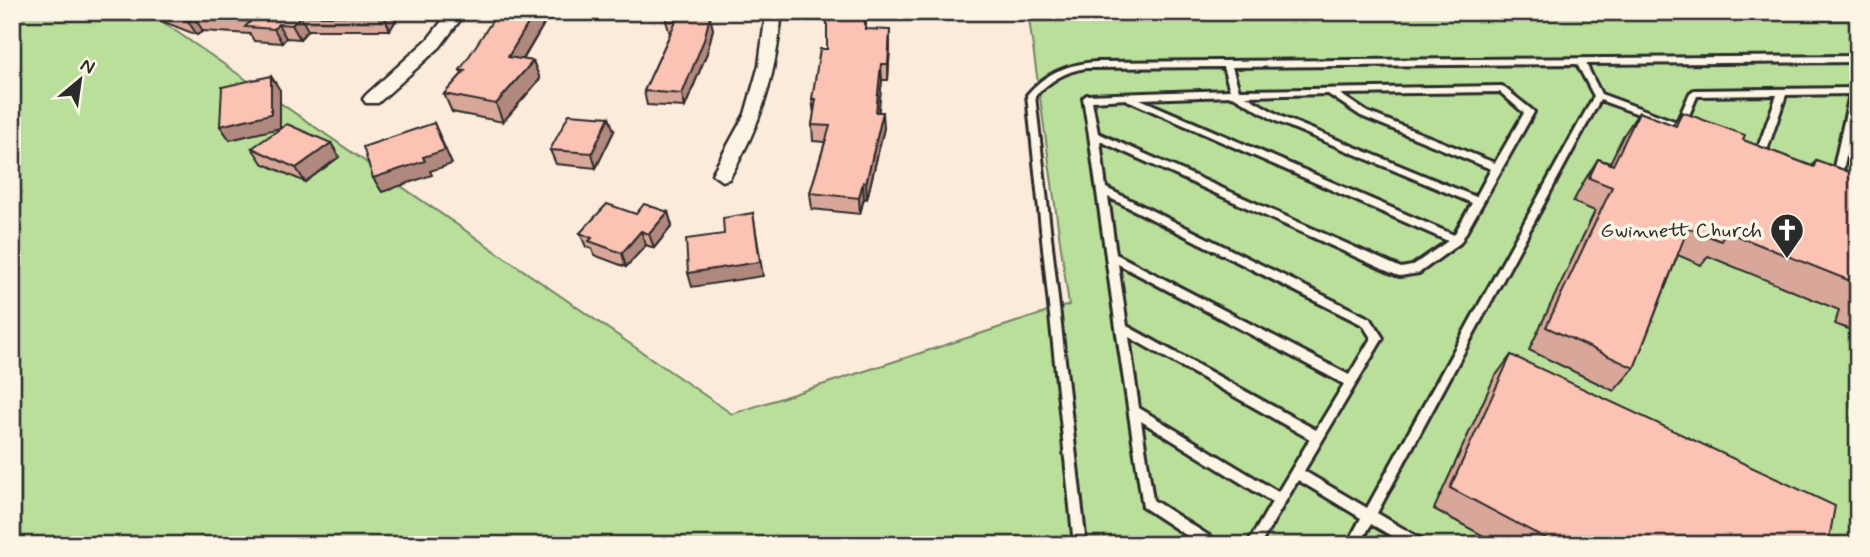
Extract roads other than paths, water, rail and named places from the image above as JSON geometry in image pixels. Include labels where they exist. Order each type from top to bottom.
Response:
[{"type":"street","points":[[372,99],[434,43],[458,12]]},
{"type":"street","points":[[722,174],[754,114],[768,65],[774,12]]},
{"type":"lane","points":[[1080,545],[1031,95],[1049,76],[1071,66],[1858,59]]},
{"type":"lane","points":[[1580,61],[1598,96],[1703,135]]},
{"type":"lane","points":[[1227,64],[1235,93],[1279,119],[1478,202]]},
{"type":"lane","points":[[1094,135],[1400,272],[1415,270],[1456,240],[1529,112],[1502,89],[1087,98],[1147,503],[1212,545]]},
{"type":"lane","points":[[1331,92],[1364,114],[1497,168]]},
{"type":"lane","points":[[1759,156],[1782,92]]},
{"type":"lane","points":[[1680,126],[1694,93],[1856,92],[1836,184]]},
{"type":"lane","points":[[1353,545],[1598,96]]},
{"type":"lane","points":[[1127,97],[1456,240]]},
{"type":"lane","points":[[1748,151],[1772,160]]},
{"type":"lane","points":[[1823,179],[1847,188]]},
{"type":"lane","points":[[1101,190],[1367,322],[1377,338],[1253,545]]},
{"type":"lane","points":[[1111,256],[1351,382]]},
{"type":"lane","points":[[1121,328],[1318,437]]},
{"type":"lane","points":[[1134,411],[1280,500]]},
{"type":"lane","points":[[1297,472],[1419,545]]},
{"type":"place","name":"Gwinnett Church","points":[[1787,260]]}]
